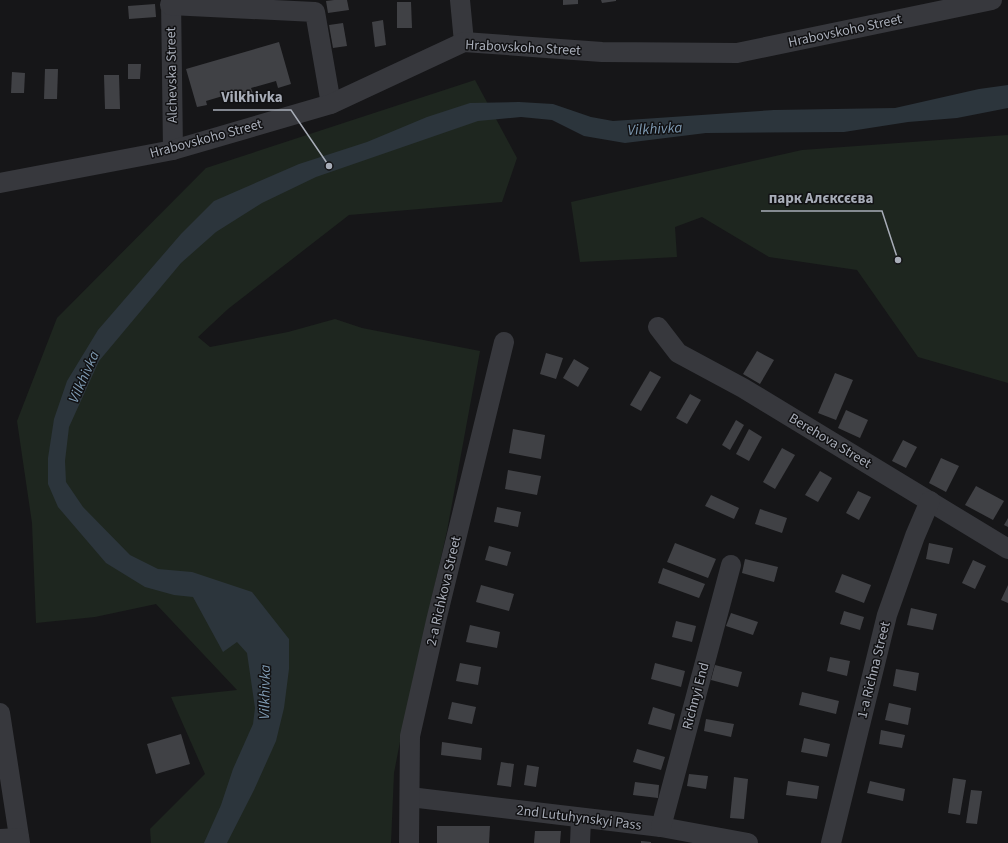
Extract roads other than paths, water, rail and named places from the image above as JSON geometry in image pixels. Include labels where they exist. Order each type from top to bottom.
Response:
[{"type":"street","points":[[460,0],[464,42]]},
{"type":"street","name":"Hrabovskoho Street","points":[[0,183],[173,150],[331,104],[464,42],[602,52],[737,53],[992,0]]},
{"type":"street","points":[[171,3],[315,12],[331,104]]},
{"type":"street","name":"Alchevska Street","points":[[171,3],[173,150]]},
{"type":"street","name":"Berehova Street","points":[[658,327],[678,353],[743,388],[1008,549]]},
{"type":"street","name":"2-a Richkova Street","points":[[409,843],[410,736],[504,342]]},
{"type":"street","name":"1-a Richna Street","points":[[831,843],[888,615],[915,536],[930,502]]},
{"type":"street","name":"Richnyi End","points":[[661,827],[731,565]]},
{"type":"street","points":[[0,713],[13,840]]},
{"type":"street","name":"2nd Lutuhynskyi Pass","points":[[410,797],[581,819],[661,827],[748,843]]},
{"type":"street","points":[[580,843],[581,819]]},
{"type":"water","points":[[1008,85],[1008,108],[957,118],[908,122],[844,132],[706,133],[625,143],[584,136],[552,120],[521,117],[478,121],[316,177],[262,203],[216,232],[181,263],[99,361],[69,427],[65,461],[66,482],[83,507],[130,555],[158,569],[192,572],[252,592],[289,639],[289,669],[284,708],[276,741],[254,790],[227,843],[204,843],[221,805],[233,769],[253,724],[255,708],[247,653],[237,642],[223,652],[193,597],[174,595],[145,587],[106,563],[58,507],[48,484],[48,458],[54,419],[67,381],[98,330],[181,234],[214,201],[299,164],[367,142],[427,117],[470,103],[519,102],[553,104],[591,117],[613,121],[774,110],[895,108],[979,89]]},
{"type":"place","name":"Vilkhivka","points":[[329,166]]},
{"type":"place","name":"парк Алєксєєва","points":[[898,260]]}]
